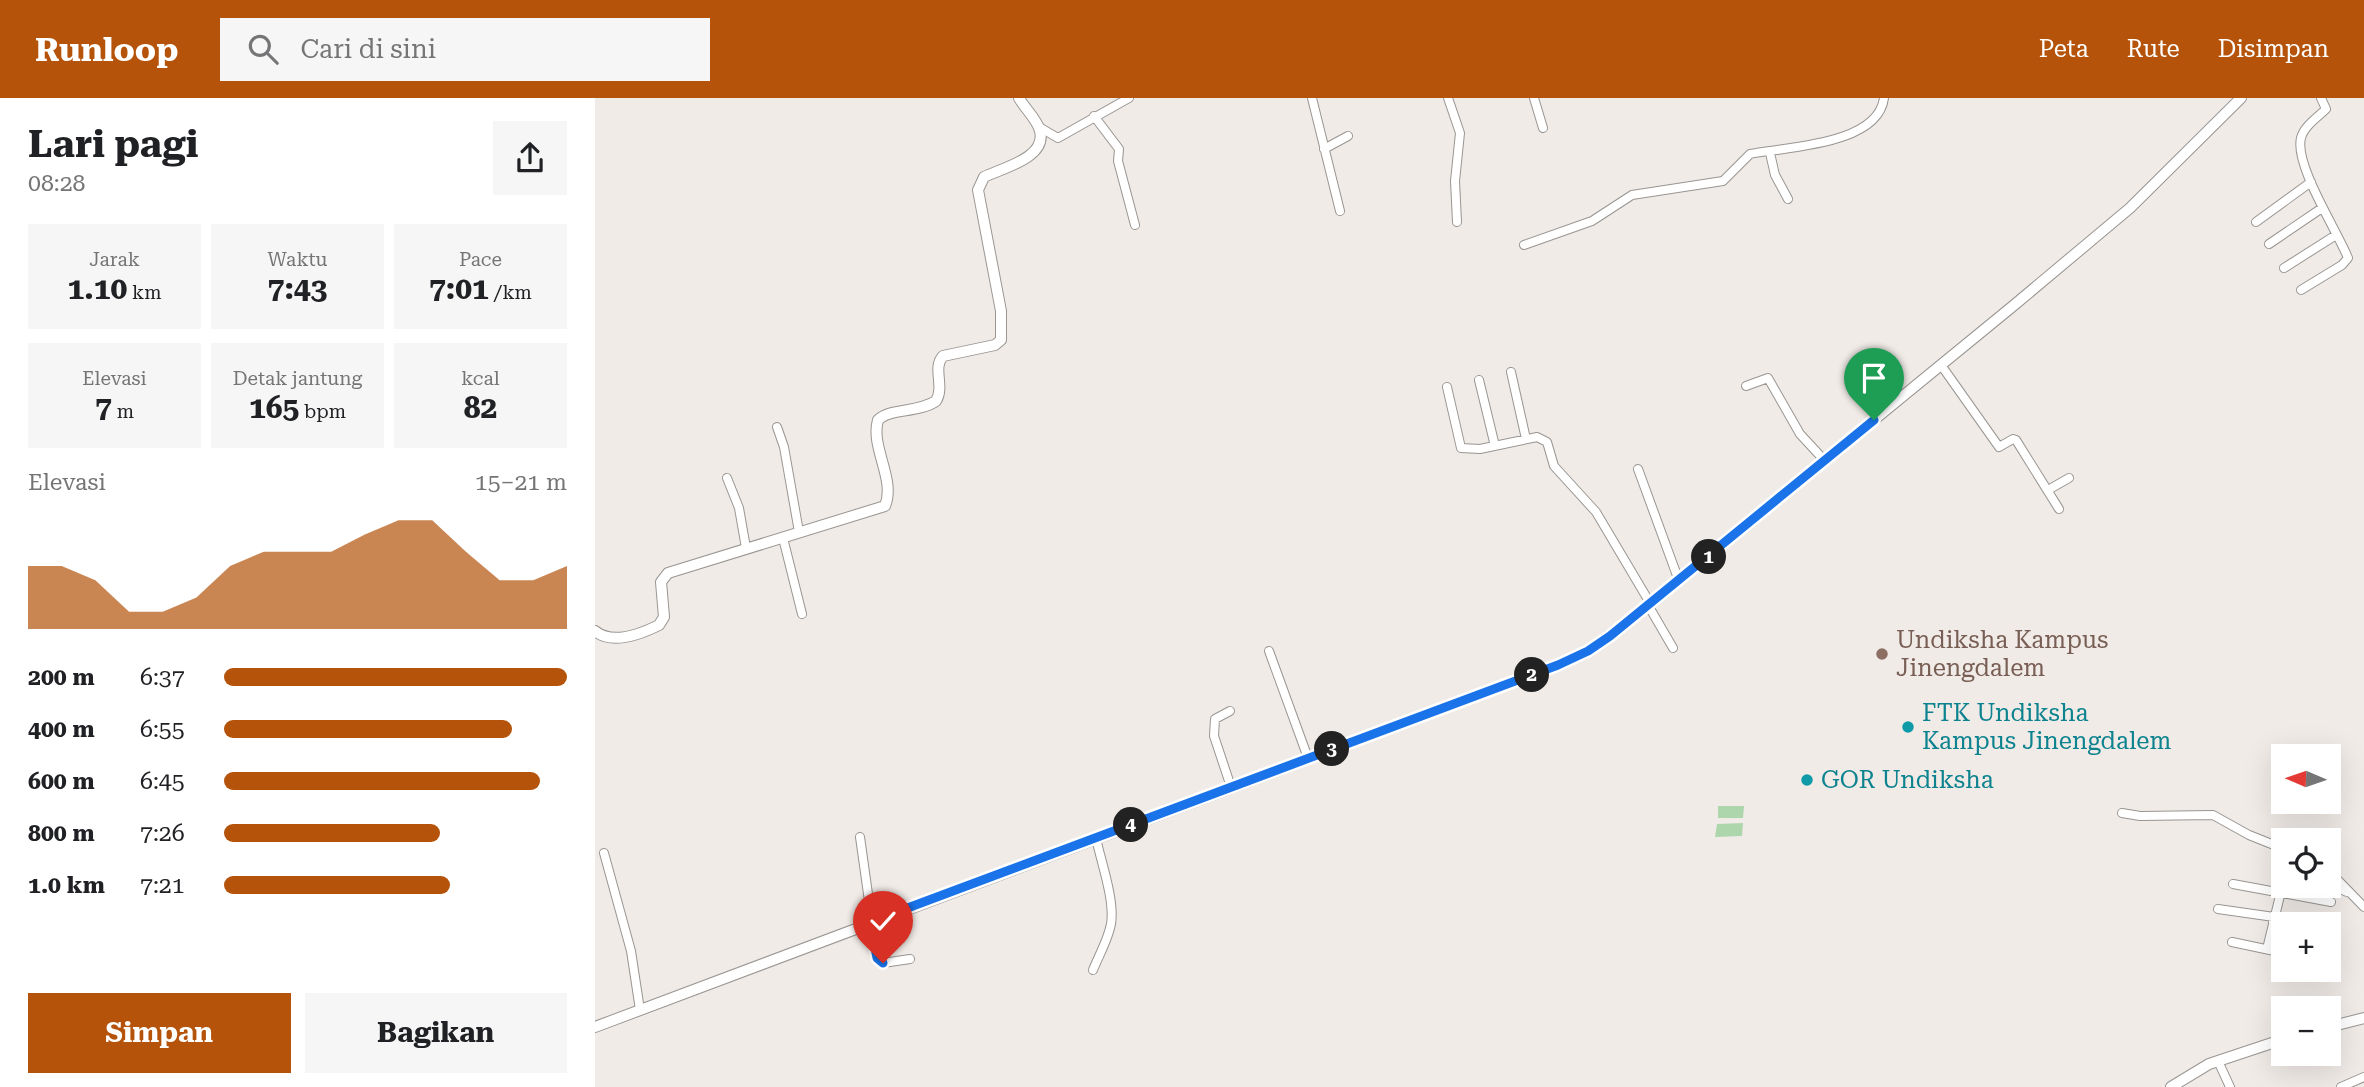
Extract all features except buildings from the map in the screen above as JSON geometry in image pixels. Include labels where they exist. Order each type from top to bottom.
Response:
[{"type":"street","points":[[1019,98],[1039,127],[1058,138],[1129,98]]},
{"type":"street","points":[[1312,98],[1340,211]]},
{"type":"street","points":[[1448,98],[1460,133],[1455,181],[1457,222]]},
{"type":"street","points":[[1534,98],[1543,128]]},
{"type":"street","points":[[1524,245],[1591,221],[1628,196],[1718,183],[1726,179],[1747,155],[1770,153],[1846,136],[1879,116],[1884,98]]},
{"type":"street","points":[[595,1027],[1580,656],[1679,580],[2130,208],[2241,98]]},
{"type":"street","points":[[2301,290],[2347,261],[2311,182],[2301,139],[2325,110],[2321,98]]},
{"type":"street","points":[[1094,116],[1119,149],[1118,161],[1135,225]]},
{"type":"street","points":[[595,631],[601,635],[620,637],[657,626],[664,617],[660,587],[666,575],[885,506],[887,487],[877,438],[877,420],[885,415],[915,411],[936,401],[941,388],[939,362],[943,356],[1000,343],[1001,311],[984,234],[979,183],[984,177],[1034,152],[1041,140],[1039,127]]},
{"type":"street","points":[[1324,149],[1348,136]]},
{"type":"street","points":[[1770,153],[1775,175],[1788,199]]},
{"type":"street","points":[[2256,222],[2311,182]]},
{"type":"street","points":[[2269,244],[2322,208]]},
{"type":"street","points":[[2284,268],[2336,235]]},
{"type":"street","points":[[1941,365],[1999,447],[2015,439],[2059,509]]},
{"type":"street","points":[[1511,372],[1526,439]]},
{"type":"street","points":[[1746,386],[1768,378],[1800,434],[1825,461]]},
{"type":"street","points":[[1479,380],[1495,446]]},
{"type":"street","points":[[1447,387],[1461,449],[1495,446],[1537,437],[1547,442],[1554,466],[1596,512],[1673,648]]},
{"type":"street","points":[[777,427],[784,447],[799,532]]},
{"type":"street","points":[[1638,469],[1679,580]]},
{"type":"street","points":[[727,478],[739,508],[746,548]]},
{"type":"street","points":[[2047,490],[2069,478]]},
{"type":"street","points":[[783,538],[802,614]]},
{"type":"street","points":[[1269,651],[1308,758]]},
{"type":"street","points":[[1230,711],[1215,719],[1213,730],[1231,787]]},
{"type":"street","points":[[2122,813],[2140,816],[2213,815],[2271,844]]},
{"type":"street","points":[[860,837],[870,922],[879,961],[910,959]]},
{"type":"street","points":[[1093,970],[1111,921],[1109,883],[1102,869],[1096,838]]},
{"type":"street","points":[[604,853],[631,951],[640,1010]]},
{"type":"street","points":[[2233,884],[2271,892]]},
{"type":"street","points":[[2341,884],[2364,907]]},
{"type":"street","points":[[2341,889],[2350,893]]},
{"type":"street","points":[[2306,898],[2331,902]]},
{"type":"street","points":[[2218,909],[2271,919]]},
{"type":"street","points":[[2267,949],[2271,932]]},
{"type":"street","points":[[2232,942],[2271,950]]},
{"type":"street","points":[[2341,1024],[2364,1018]]},
{"type":"street","points":[[2171,1087],[2218,1061],[2271,1043]]},
{"type":"street","points":[[2218,1061],[2230,1087]]},
{"type":"street","points":[[2341,1087],[2364,1077]]},
{"type":"green space","points":[[1718,806],[1744,806],[1743,818],[1718,818]]},
{"type":"green space","points":[[1743,823],[1742,836],[1715,837],[1717,824]]},
{"type":"place","name":"Undiksha Kampus Jinengdalem","points":[[1882,654]]},
{"type":"place","name":"FTK Undiksha Kampus Jinengdalem","points":[[1908,727]]},
{"type":"place","name":"GOR Undiksha","points":[[1807,780]]},
{"type":"route","points":[[883,963],[877,958],[870,922],[1580,656],[1610,636],[1686,576],[1874,420]]}]
